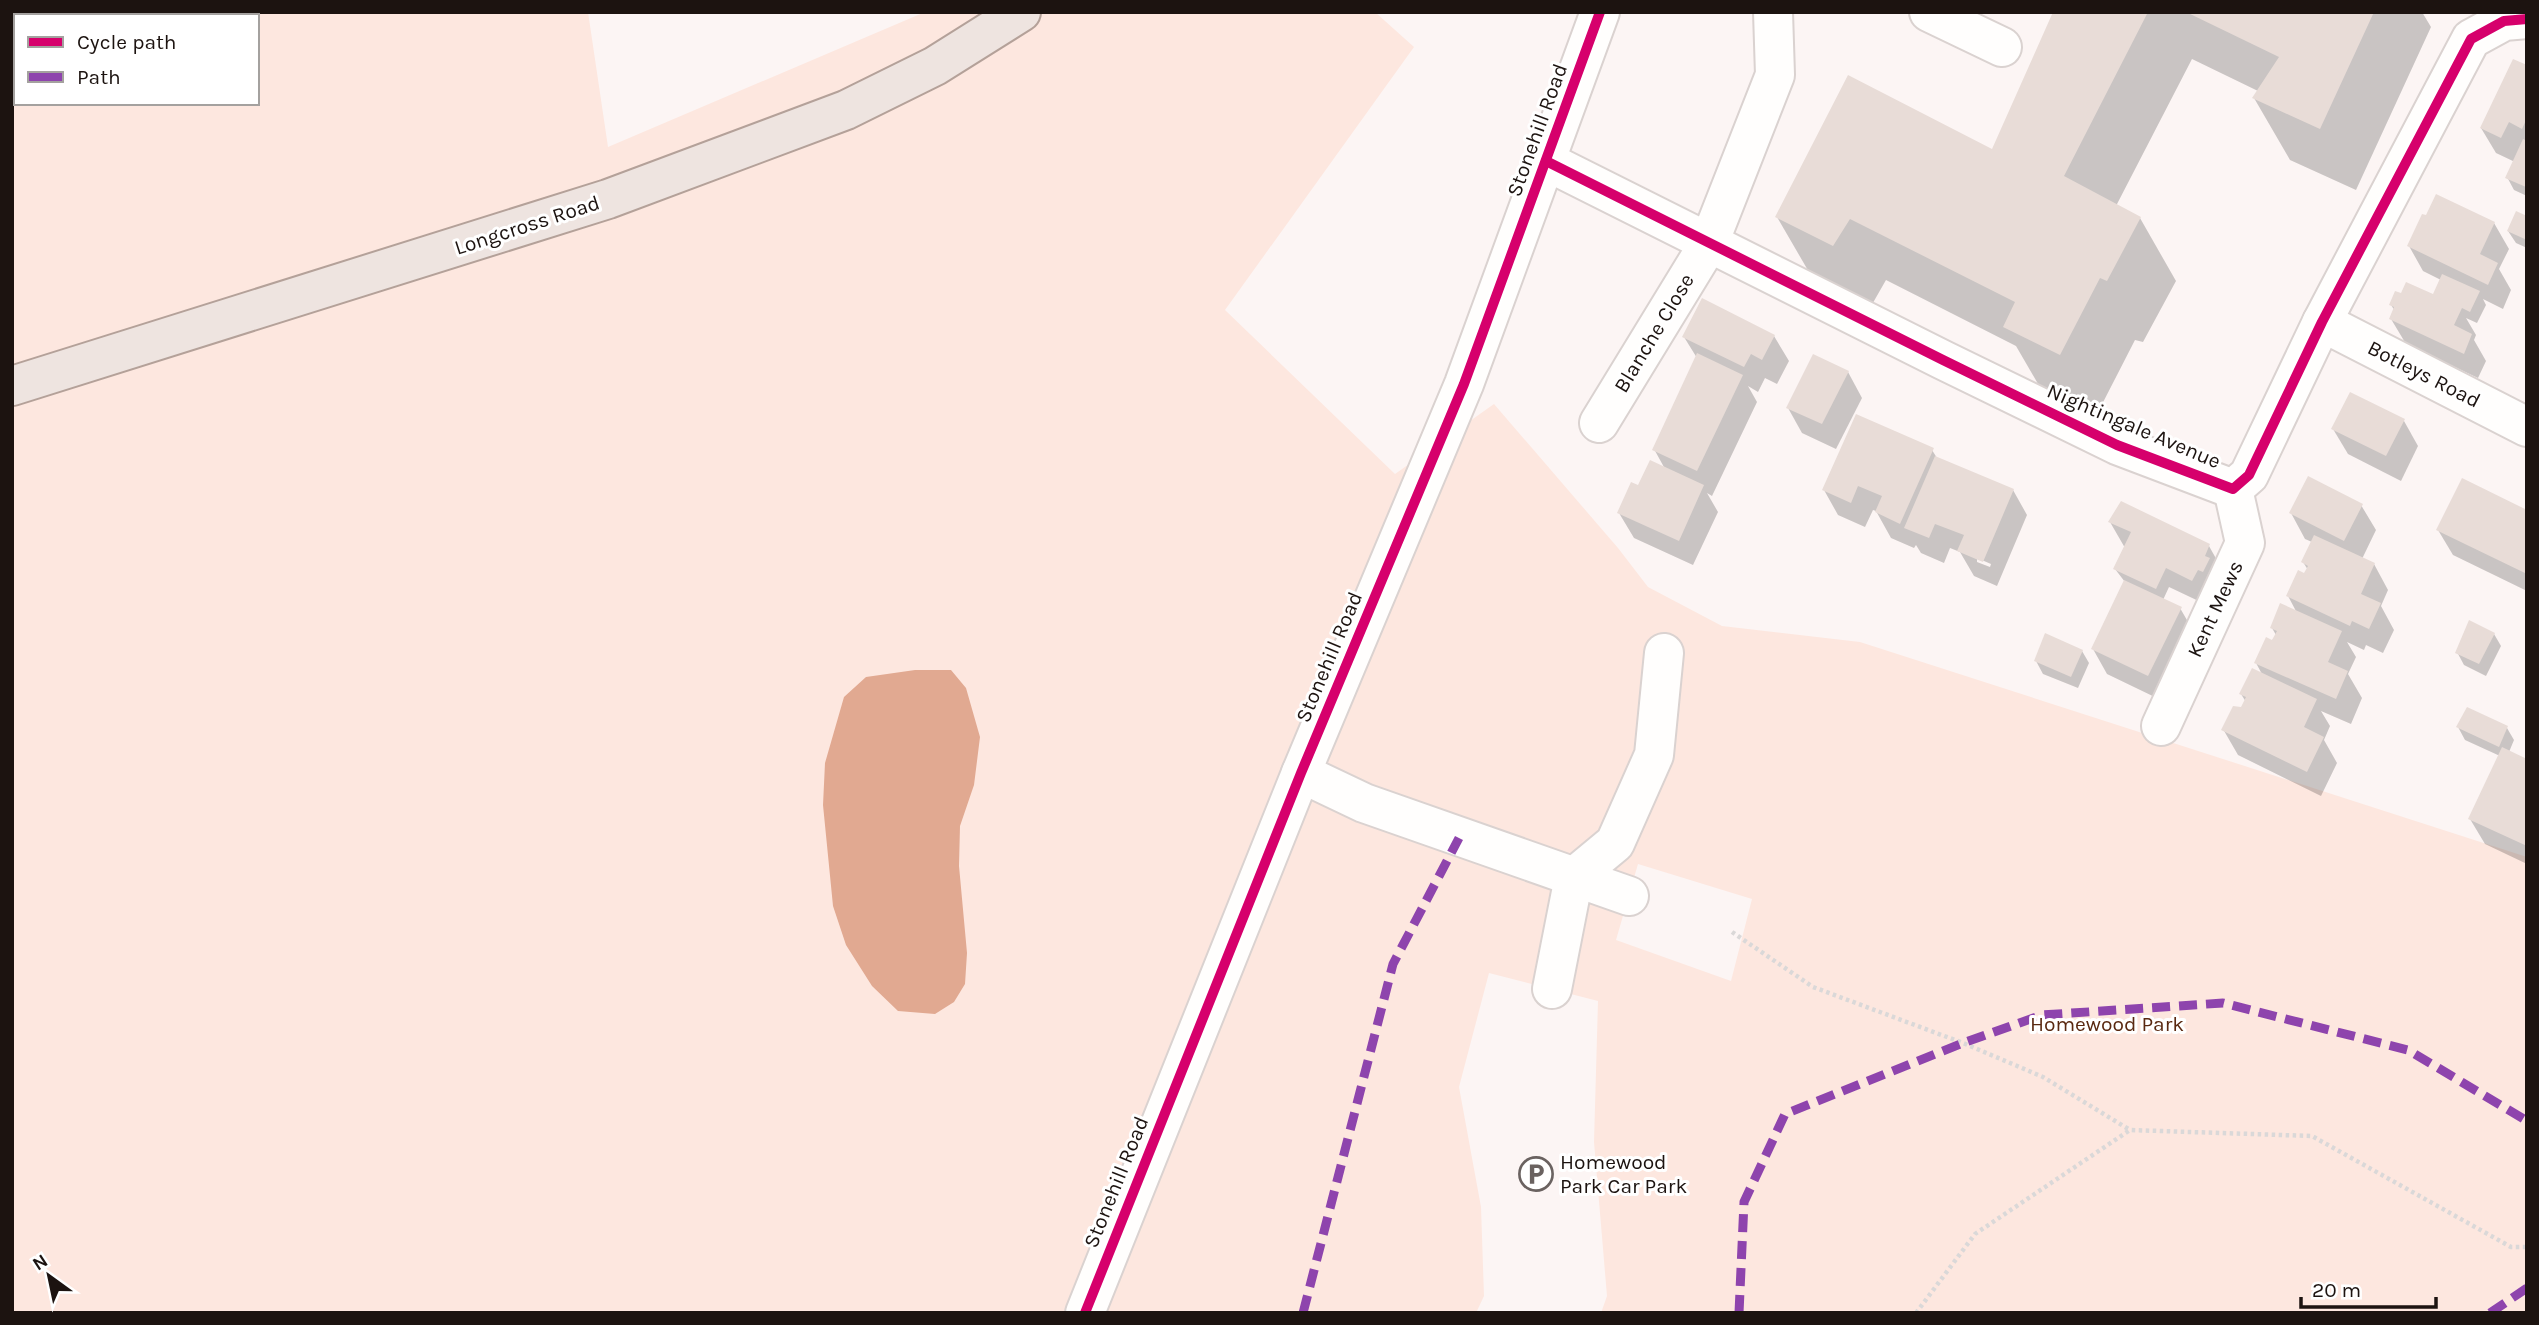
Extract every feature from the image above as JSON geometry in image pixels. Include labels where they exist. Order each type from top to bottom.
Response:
[{"type":"main road","name":"Longcross Road","points":[[12,386],[608,200],[846,110],[935,66],[1021,12]]},
{"type":"street","name":"Stonehill Road","points":[[1085,1313],[1301,773],[1464,384],[1601,12]]},
{"type":"street","name":"Blanche Close","points":[[1598,423],[1709,243],[1775,75],[1773,12]]},
{"type":"street","points":[[1929,12],[2002,47]]},
{"type":"street","name":"Nightingale Avenue","points":[[1546,161],[2117,444],[2233,489],[2249,475],[2322,322],[2470,39],[2504,21],[2527,19]]},
{"type":"street","name":"Botleys Road","points":[[2322,322],[2527,427]]},
{"type":"street","name":"Kent Mews","points":[[2161,726],[2245,543],[2233,489]]},
{"type":"street","points":[[1552,989],[1574,877],[1615,843],[1654,755],[1664,653]]},
{"type":"street","points":[[1301,773],[1364,803],[1629,896]]},
{"type":"path","points":[[1732,932],[1814,987],[1963,1043],[2043,1077],[2130,1130],[2312,1136],[2511,1247],[2527,1247]]},
{"type":"path","points":[[1916,1313],[1975,1234],[2130,1130]]},
{"type":"green space","name":"Homewood Park","points":[[12,12],[588,12],[608,147],[925,12],[1375,12],[1414,47],[1225,310],[1395,474],[1494,404],[1618,548],[1648,587],[1722,626],[1860,642],[2527,857],[2527,1313],[1601,1313],[1607,1296],[1594,1142],[1598,1001],[1489,973],[1459,1087],[1481,1207],[1484,1296],[1476,1313],[12,1313]],"holes":[[[1638,864],[1752,899],[1731,981],[1616,940]]]},
{"type":"shaded area","points":[[915,670],[951,670],[966,688],[980,737],[974,785],[960,826],[959,866],[967,953],[965,984],[954,1002],[935,1014],[898,1011],[872,986],[846,945],[833,906],[823,805],[825,763],[844,697],[866,677]]},
{"type":"building","points":[[2053,12],[2148,12],[2064,176],[2141,217],[2107,281],[2100,278],[2060,355],[2003,327],[2015,302],[1850,219],[1833,246],[1775,217],[1848,75],[1992,149]]},
{"type":"building","points":[[2186,12],[2374,12],[2320,129],[2252,98],[2279,57]]},
{"type":"building","points":[[2513,59],[2527,65],[2527,118],[2522,129],[2509,122],[2501,138],[2480,128]]},
{"type":"building","points":[[2523,139],[2527,141],[2526,187],[2505,178]]},
{"type":"building","points":[[2436,194],[2495,222],[2480,254],[2498,263],[2488,285],[2407,246],[2422,214],[2426,215]]},
{"type":"building","points":[[2516,211],[2527,216],[2527,240],[2507,231]]},
{"type":"building","points":[[2442,274],[2480,291],[2470,312],[2462,308],[2454,325],[2472,334],[2464,354],[2389,319],[2394,307],[2389,305],[2395,291],[2401,293],[2406,282],[2433,294]]},
{"type":"building","points":[[1702,298],[1775,335],[1762,360],[1751,354],[1744,367],[1682,337]]},
{"type":"building","points":[[1697,353],[1743,375],[1697,471],[1652,450]]},
{"type":"building","points":[[1813,354],[1849,371],[1822,424],[1786,408]]},
{"type":"building","points":[[2350,392],[2405,419],[2386,456],[2331,429]]},
{"type":"building","points":[[1856,414],[1934,448],[1900,524],[1875,512],[1882,496],[1858,486],[1851,503],[1822,490]]},
{"type":"building","points":[[1935,456],[2014,489],[1983,562],[1957,551],[1964,535],[1935,524],[1929,538],[1904,528]]},
{"type":"building","points":[[1650,460],[1704,485],[1679,541],[1617,513],[1631,482],[1638,485]]},
{"type":"building","points":[[2308,476],[2363,504],[2344,541],[2289,513]]},
{"type":"building","points":[[2462,478],[2527,510],[2527,574],[2436,530]]},
{"type":"building","points":[[2121,501],[2210,544],[2205,556],[2210,558],[2203,572],[2198,570],[2192,581],[2166,568],[2156,589],[2113,569],[2131,532],[2108,522]]},
{"type":"building","points":[[2314,535],[2375,563],[2361,594],[2381,603],[2369,629],[2352,621],[2350,626],[2286,596],[2298,570],[2304,573],[2308,566],[2301,562]]},
{"type":"building","points":[[2124,580],[2182,607],[2148,676],[2091,649]]},
{"type":"building","points":[[2280,603],[2342,631],[2328,662],[2348,671],[2336,699],[2254,663],[2266,637],[2272,640],[2277,631],[2270,628]]},
{"type":"building","points":[[2469,620],[2495,633],[2479,664],[2455,653]]},
{"type":"building","points":[[2045,633],[2083,650],[2071,677],[2034,661]]},
{"type":"building","points":[[2252,668],[2317,699],[2304,727],[2324,737],[2307,772],[2221,730],[2233,706],[2241,707],[2246,697],[2239,694]]},
{"type":"building","points":[[2467,707],[2508,726],[2499,747],[2456,727]]},
{"type":"building","points":[[2502,747],[2527,759],[2527,846],[2468,819]]},
{"type":"marked path","points":[[1303,1313],[1393,964],[1459,838]]},
{"type":"marked path","points":[[1739,1313],[1744,1202],[1785,1114],[1963,1043],[2042,1015],[2223,1003],[2408,1050],[2527,1121]]},
{"type":"marked path","points":[[2490,1313],[2527,1288]]},
{"type":"cycle path","points":[[1085,1313],[1301,773],[1464,384],[1600,12]]},
{"type":"cycle path","points":[[1546,161],[2117,445],[2233,489],[2249,475],[2322,322],[2471,39],[2504,21],[2527,19]]},
{"type":"place","name":"Homewood Park Car Park","points":[[1536,1174]]}]
